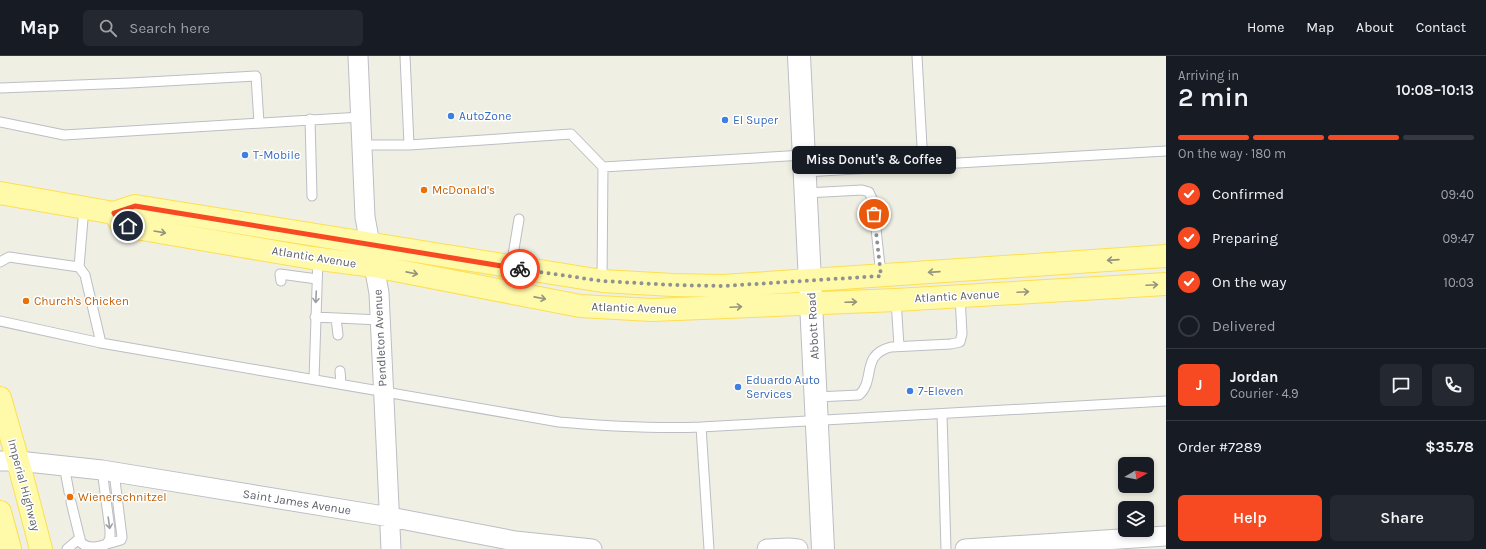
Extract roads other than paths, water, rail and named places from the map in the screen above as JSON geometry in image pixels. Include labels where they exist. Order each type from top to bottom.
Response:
[{"type":"main road","name":"Atlantic Avenue","points":[[0,193],[114,213],[135,206],[369,245],[602,281],[673,285],[723,286],[1166,256]]},
{"type":"main road","name":"Atlantic Avenue","points":[[114,213],[120,223],[136,228],[317,269],[374,266],[580,306],[652,310],[697,309],[896,300],[1166,284]]},
{"type":"main road","name":"Imperial Highway","points":[[0,398],[9,461],[41,549]]},
{"type":"main road","points":[[0,512],[10,549]]},
{"type":"street","name":"Pendleton Avenue","points":[[358,56],[365,217],[379,293],[391,549]]},
{"type":"street","name":"Abbott Road","points":[[800,56],[823,549]]},
{"type":"street","name":"Saint James Avenue","points":[[9,461],[64,465],[108,471],[390,517],[515,541],[592,549]]},
{"type":"street","points":[[965,549],[1166,536]]},
{"type":"street","points":[[766,549],[798,549]]},
{"type":"lane","points":[[405,56],[409,145]]},
{"type":"lane","points":[[917,56],[923,165]]},
{"type":"lane","points":[[0,88],[256,76],[259,122]]},
{"type":"lane","points":[[0,122],[64,134],[361,117]]},
{"type":"lane","points":[[310,119],[312,196]]},
{"type":"lane","points":[[362,145],[409,145],[571,134],[603,167],[805,173],[1166,151]]},
{"type":"lane","points":[[602,281],[603,167]]},
{"type":"lane","points":[[805,173],[869,192],[873,201],[881,276]]},
{"type":"lane","points":[[84,207],[79,267],[84,275],[101,343]]},
{"type":"lane","points":[[511,267],[519,219]]},
{"type":"lane","points":[[0,262],[9,257],[79,267]]},
{"type":"lane","points":[[281,280],[280,274],[317,269],[314,379]]},
{"type":"lane","points":[[816,397],[859,395],[864,391],[867,376],[876,354],[882,349],[899,346],[951,344],[960,342],[962,334],[960,296]]},
{"type":"lane","points":[[896,300],[899,346]]},
{"type":"lane","points":[[315,317],[380,320]]},
{"type":"lane","points":[[336,318],[338,335]]},
{"type":"lane","points":[[0,321],[101,343],[383,390],[559,422],[611,426],[672,428],[701,427],[1166,401]]},
{"type":"lane","points":[[286,364],[287,374]]},
{"type":"lane","points":[[340,371],[341,383]]},
{"type":"lane","points":[[942,414],[946,549]]},
{"type":"lane","points":[[701,427],[709,549]]},
{"type":"lane","points":[[64,465],[81,543],[85,546],[98,547],[121,540],[122,537],[117,498],[108,471]]},
{"type":"lane","points":[[107,544],[110,538],[108,471]]},
{"type":"lane","points":[[67,549],[80,538]]},
{"type":"place","name":"AutoZone","points":[[451,116]]},
{"type":"place","name":"El Super","points":[[725,120]]},
{"type":"place","name":"T-Mobile","points":[[245,155]]},
{"type":"place","name":"McDonald's","points":[[424,190]]},
{"type":"place","name":"Miss Donut's & Coffee","points":[[874,214]]},
{"type":"place","name":"Church's Chicken","points":[[26,301]]},
{"type":"place","name":"Eduardo Auto Services","points":[[738,387]]},
{"type":"place","name":"7-Eleven","points":[[910,391]]},
{"type":"place","name":"Wienerschnitzel","points":[[70,497]]}]
